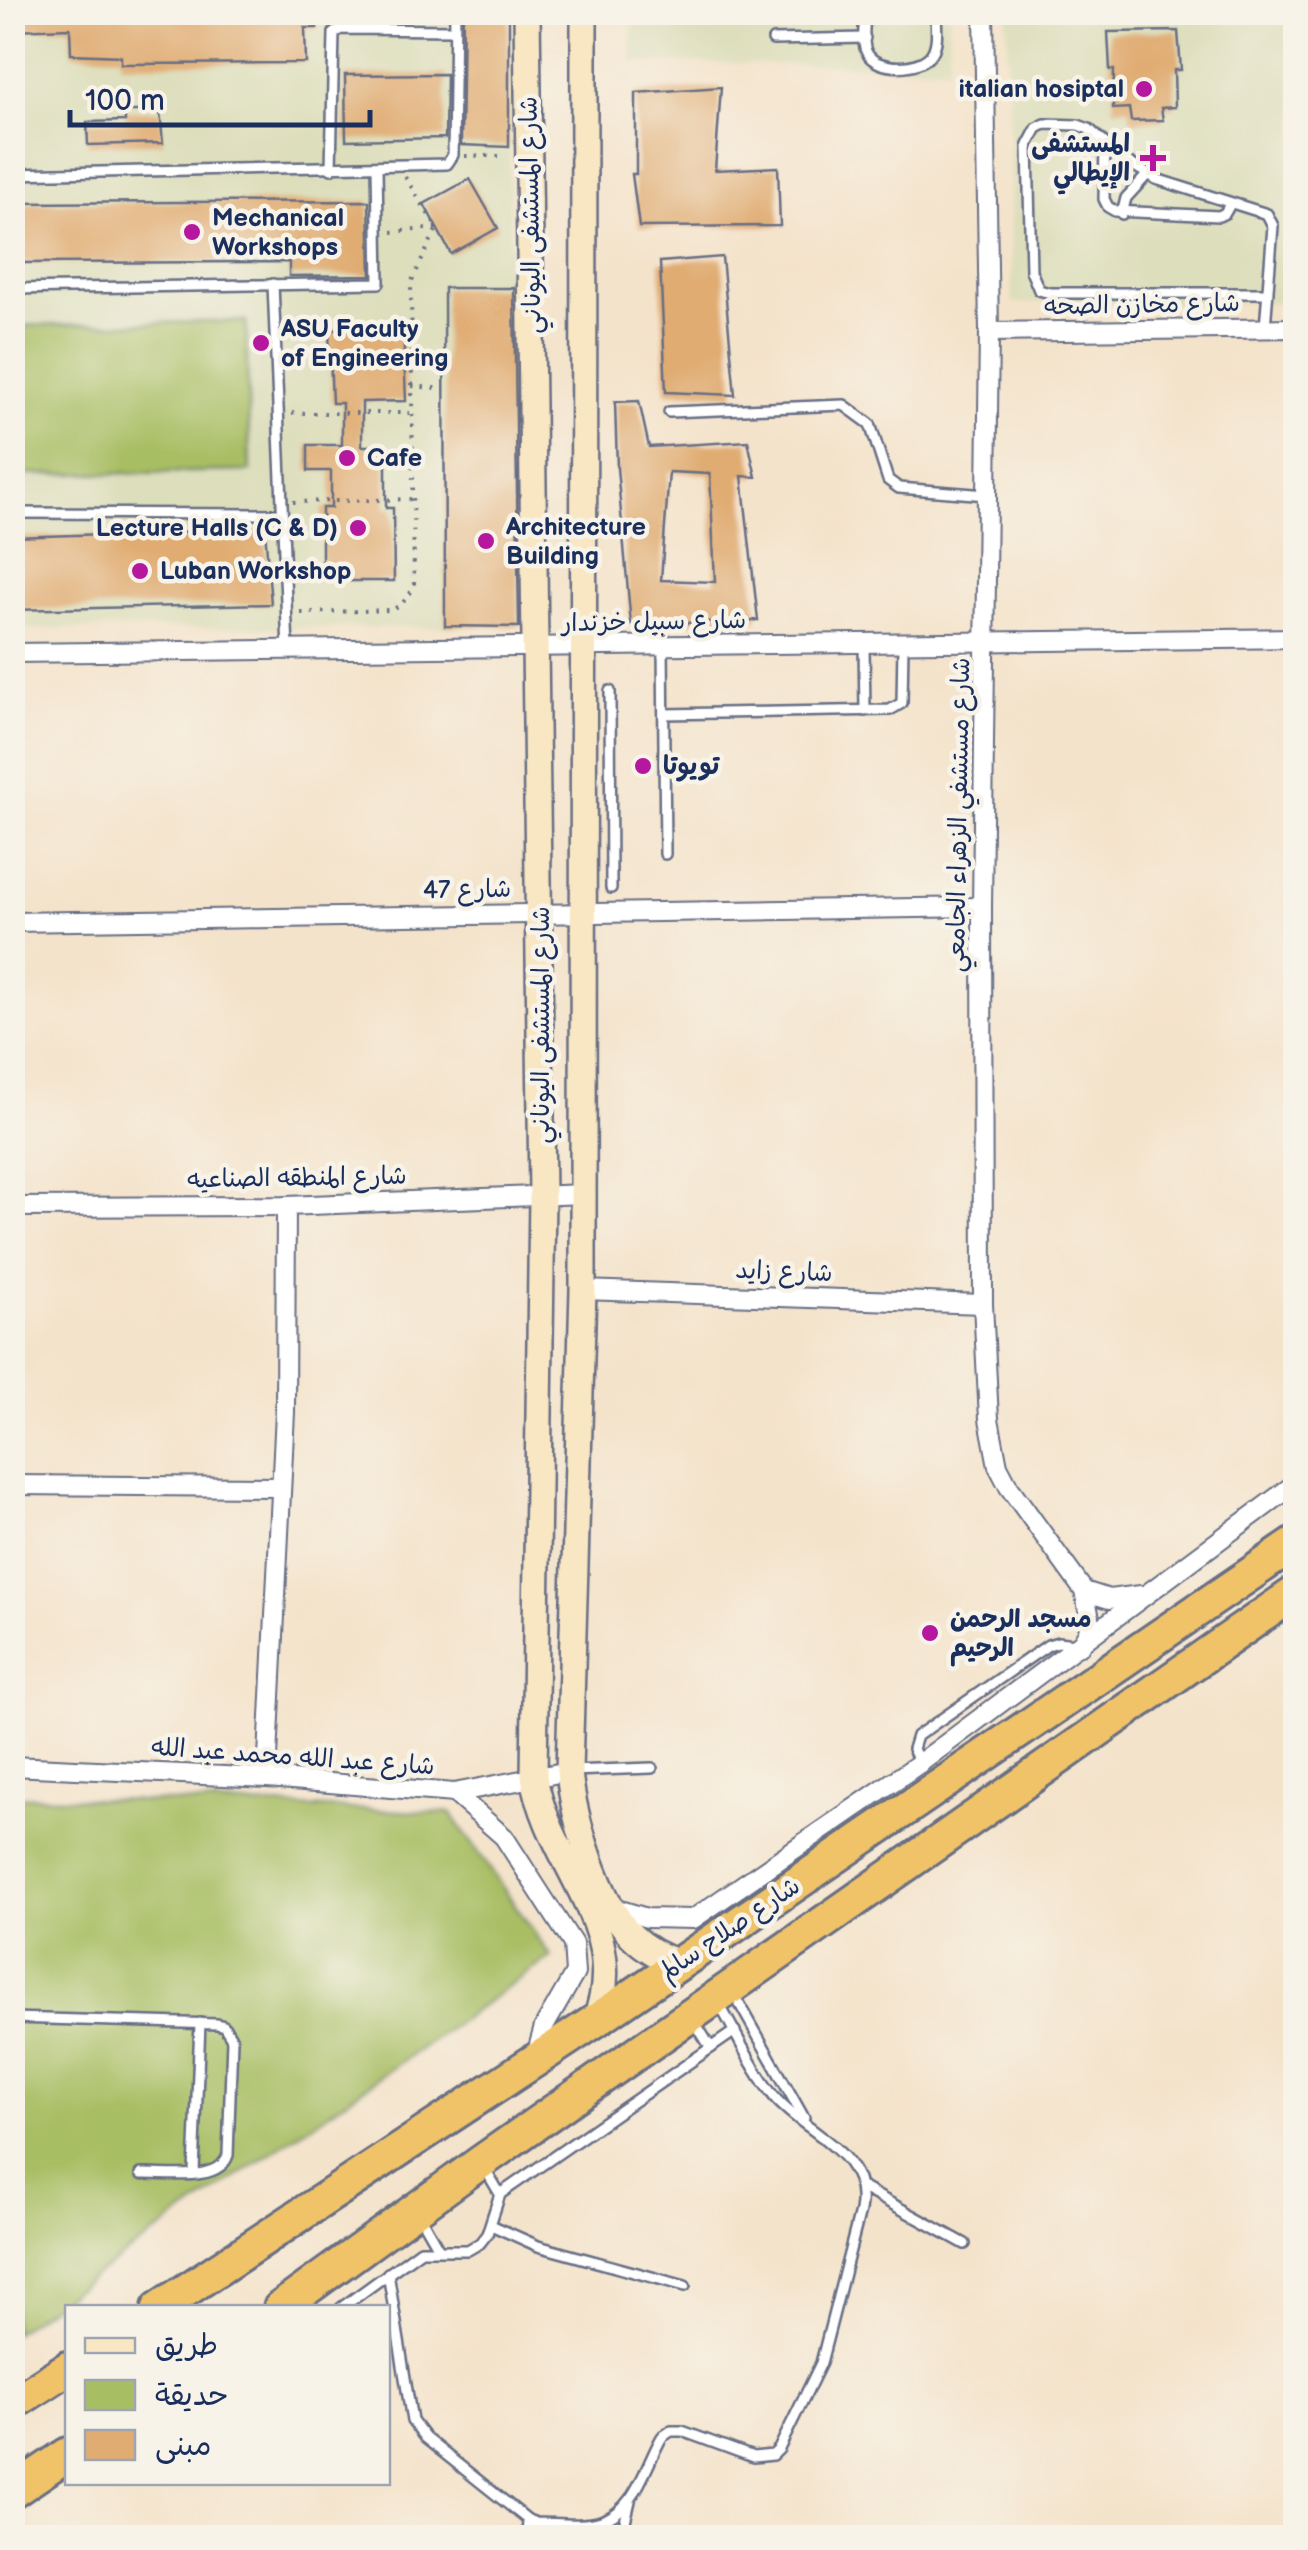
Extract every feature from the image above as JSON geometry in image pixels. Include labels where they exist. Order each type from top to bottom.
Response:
[{"type":"highway","name":"شارع صلاح سالم","points":[[164,2305],[679,1964],[1296,1543]]},
{"type":"highway","name":"شارع صلاح سالم","points":[[284,2305],[711,1999],[1296,1592]]},
{"type":"highway","points":[[12,2404],[65,2370]]},
{"type":"highway","points":[[12,2492],[65,2456]]},
{"type":"street","name":"شارع المستشفى اليوناني","points":[[527,12],[542,1195],[534,1776],[543,1815],[603,1944],[607,1983],[595,2020]]},
{"type":"street","name":"شارع المستشفى اليوناني","points":[[584,12],[584,1290],[568,1771],[580,1831],[614,1908],[645,1947],[679,1964]]},
{"type":"street","name":"شارع مستشفي الزهراء الجامعي","points":[[984,12],[989,332],[982,907],[983,1304],[989,1419],[998,1466],[1009,1487],[1084,1591]]},
{"type":"street","name":"شارع مخازن الصحه","points":[[989,332],[1296,328]]},
{"type":"street","name":"شارع سبيل خزندار","points":[[12,653],[1296,638]]},
{"type":"street","name":"شارع 47","points":[[12,922],[982,907]]},
{"type":"street","name":"شارع المنطقه الصناعيه","points":[[12,1207],[286,1206],[584,1194]]},
{"type":"street","points":[[267,1778],[288,1334],[286,1206]]},
{"type":"street","name":"شارع زايد","points":[[584,1290],[983,1304]]},
{"type":"street","points":[[12,1484],[280,1487]]},
{"type":"street","points":[[614,1908],[647,1918],[692,1919],[920,1763],[1296,1484]]},
{"type":"street","points":[[1084,1591],[1109,1599],[1148,1592]]},
{"type":"street","points":[[1080,1646],[1090,1618],[1084,1591]]},
{"type":"street","name":"شارع عبد الله محمد عبد الله","points":[[12,1766],[267,1778],[454,1793],[568,1771]]},
{"type":"street","points":[[454,1793],[504,1837],[573,1944],[575,1972],[544,2027],[535,2060]]},
{"type":"lane","points":[[12,174],[443,165],[451,160],[454,12]]},
{"type":"lane","points":[[864,12],[868,56],[876,63],[916,65],[935,49],[936,12]]},
{"type":"lane","points":[[332,169],[334,32],[454,30]]},
{"type":"lane","points":[[774,40],[865,38]]},
{"type":"lane","points":[[1266,328],[1268,293],[1272,219],[1267,214],[1148,174],[1078,124],[1045,124],[1031,136],[1031,271],[1040,290],[1268,293]]},
{"type":"lane","points":[[1104,144],[1104,199],[1108,207],[1122,214],[1219,216],[1230,204]]},
{"type":"lane","points":[[12,289],[379,283],[377,167]]},
{"type":"lane","points":[[1122,214],[1126,198],[1148,174]]},
{"type":"lane","points":[[273,284],[288,650]]},
{"type":"lane","points":[[669,412],[844,405],[870,424],[888,480],[900,488],[987,495]]},
{"type":"lane","points":[[12,513],[280,514]]},
{"type":"lane","points":[[664,714],[890,710],[902,703],[903,644]]},
{"type":"lane","points":[[864,645],[865,711]]},
{"type":"lane","points":[[663,646],[665,854]]},
{"type":"lane","points":[[610,691],[611,888]]},
{"type":"lane","points":[[583,791],[610,790]]},
{"type":"lane","points":[[568,1771],[652,1768]]},
{"type":"lane","points":[[711,1999],[776,2098],[805,2120]]},
{"type":"lane","points":[[711,1999],[711,2048]]},
{"type":"lane","points":[[620,2538],[630,2498],[662,2437],[671,2431],[682,2431],[763,2459],[779,2449],[814,2380],[827,2344],[860,2211],[862,2188],[854,2169],[805,2120],[711,1999]]},
{"type":"lane","points":[[12,2018],[224,2026],[232,2039],[225,2164],[217,2171],[141,2174]]},
{"type":"lane","points":[[194,2172],[200,2023]]},
{"type":"lane","points":[[346,2305],[421,2250],[468,2250],[480,2243],[500,2194],[735,2031]]},
{"type":"lane","points":[[481,2162],[500,2194]]},
{"type":"lane","points":[[862,2188],[966,2244]]},
{"type":"lane","points":[[415,2208],[438,2248]]},
{"type":"lane","points":[[490,2225],[538,2246],[685,2286]]},
{"type":"lane","points":[[388,2274],[412,2421],[425,2438],[528,2520],[599,2522],[630,2498]]},
{"type":"lane","points":[[527,2538],[528,2520]]},
{"type":"lane","points":[[561,2538],[562,2523]]},
{"type":"path","points":[[469,156],[510,156]]},
{"type":"path","points":[[398,166],[437,228]]},
{"type":"path","points":[[378,234],[437,228]]},
{"type":"path","points":[[287,613],[391,610],[401,606],[414,588],[411,283],[437,228]]},
{"type":"path","points":[[412,386],[444,389]]},
{"type":"path","points":[[277,414],[412,413]]},
{"type":"path","points":[[280,502],[414,499]]},
{"type":"shaded area","name":"ASU Faculty of Engineering","points":[[12,13],[509,13],[513,627],[13,629]]},
{"type":"shaded area","points":[[631,13],[949,13],[949,67],[632,62]]},
{"type":"shaded area","name":"المستشفى الإيطالي","points":[[1007,13],[1295,13],[1295,303],[1012,303]]},
{"type":"green space","points":[[246,321],[250,471],[13,475],[13,326]]},
{"type":"green space","points":[[13,1796],[451,1813],[551,1957],[13,2333]]},
{"type":"building","points":[[12,12],[317,12],[317,28],[305,28],[306,63],[121,64],[121,56],[71,54],[70,28],[12,30]]},
{"type":"building","points":[[463,12],[509,12],[509,147],[461,145]]},
{"type":"building","name":"italian hosiptal","points":[[1178,31],[1181,70],[1174,70],[1175,107],[1161,108],[1163,120],[1131,121],[1129,108],[1113,109],[1114,70],[1110,70],[1108,32]]},
{"type":"building","points":[[446,74],[445,138],[346,140],[345,75]]},
{"type":"building","points":[[721,87],[715,170],[778,167],[780,226],[639,227],[632,174],[636,174],[636,93]]},
{"type":"building","points":[[125,111],[160,111],[163,143],[88,145],[87,122],[125,121]]},
{"type":"building","points":[[470,179],[498,228],[451,254],[424,204]]},
{"type":"building","name":"Mechanical Workshops","points":[[369,201],[371,275],[289,276],[289,262],[12,263],[12,203]]},
{"type":"building","points":[[722,257],[735,395],[666,392],[660,262]]},
{"type":"building","name":"Architecture Building","points":[[444,288],[514,288],[519,627],[445,626]]},
{"type":"building","points":[[403,328],[406,401],[362,402],[362,446],[386,446],[386,508],[393,508],[394,581],[322,581],[322,508],[331,508],[331,471],[308,471],[308,445],[342,445],[342,403],[332,403],[329,330]]},
{"type":"building","points":[[639,401],[649,447],[748,441],[756,477],[742,476],[758,620],[631,625],[615,402]],"holes":[[[669,472],[710,474],[715,582],[661,580]]]},
{"type":"building","name":"Luban Workshop","points":[[265,529],[271,604],[12,610],[12,537]]},
{"type":"place","name":"italian hosiptal","points":[[1144,89]]},
{"type":"place","name":"المستشفى الإيطالي","points":[[1153,158]]},
{"type":"place","name":"Mechanical Workshops","points":[[192,232]]},
{"type":"place","name":"ASU Faculty of Engineering","points":[[261,343]]},
{"type":"place","name":"Cafe","points":[[347,458]]},
{"type":"place","name":"Lecture Halls (C & D)","points":[[358,528]]},
{"type":"place","name":"Architecture Building","points":[[486,541]]},
{"type":"place","name":"Luban Workshop","points":[[140,571]]},
{"type":"place","name":"تويوتا","points":[[643,766]]},
{"type":"place","name":"مسجد الرحمن الرحيم","points":[[930,1633]]}]
